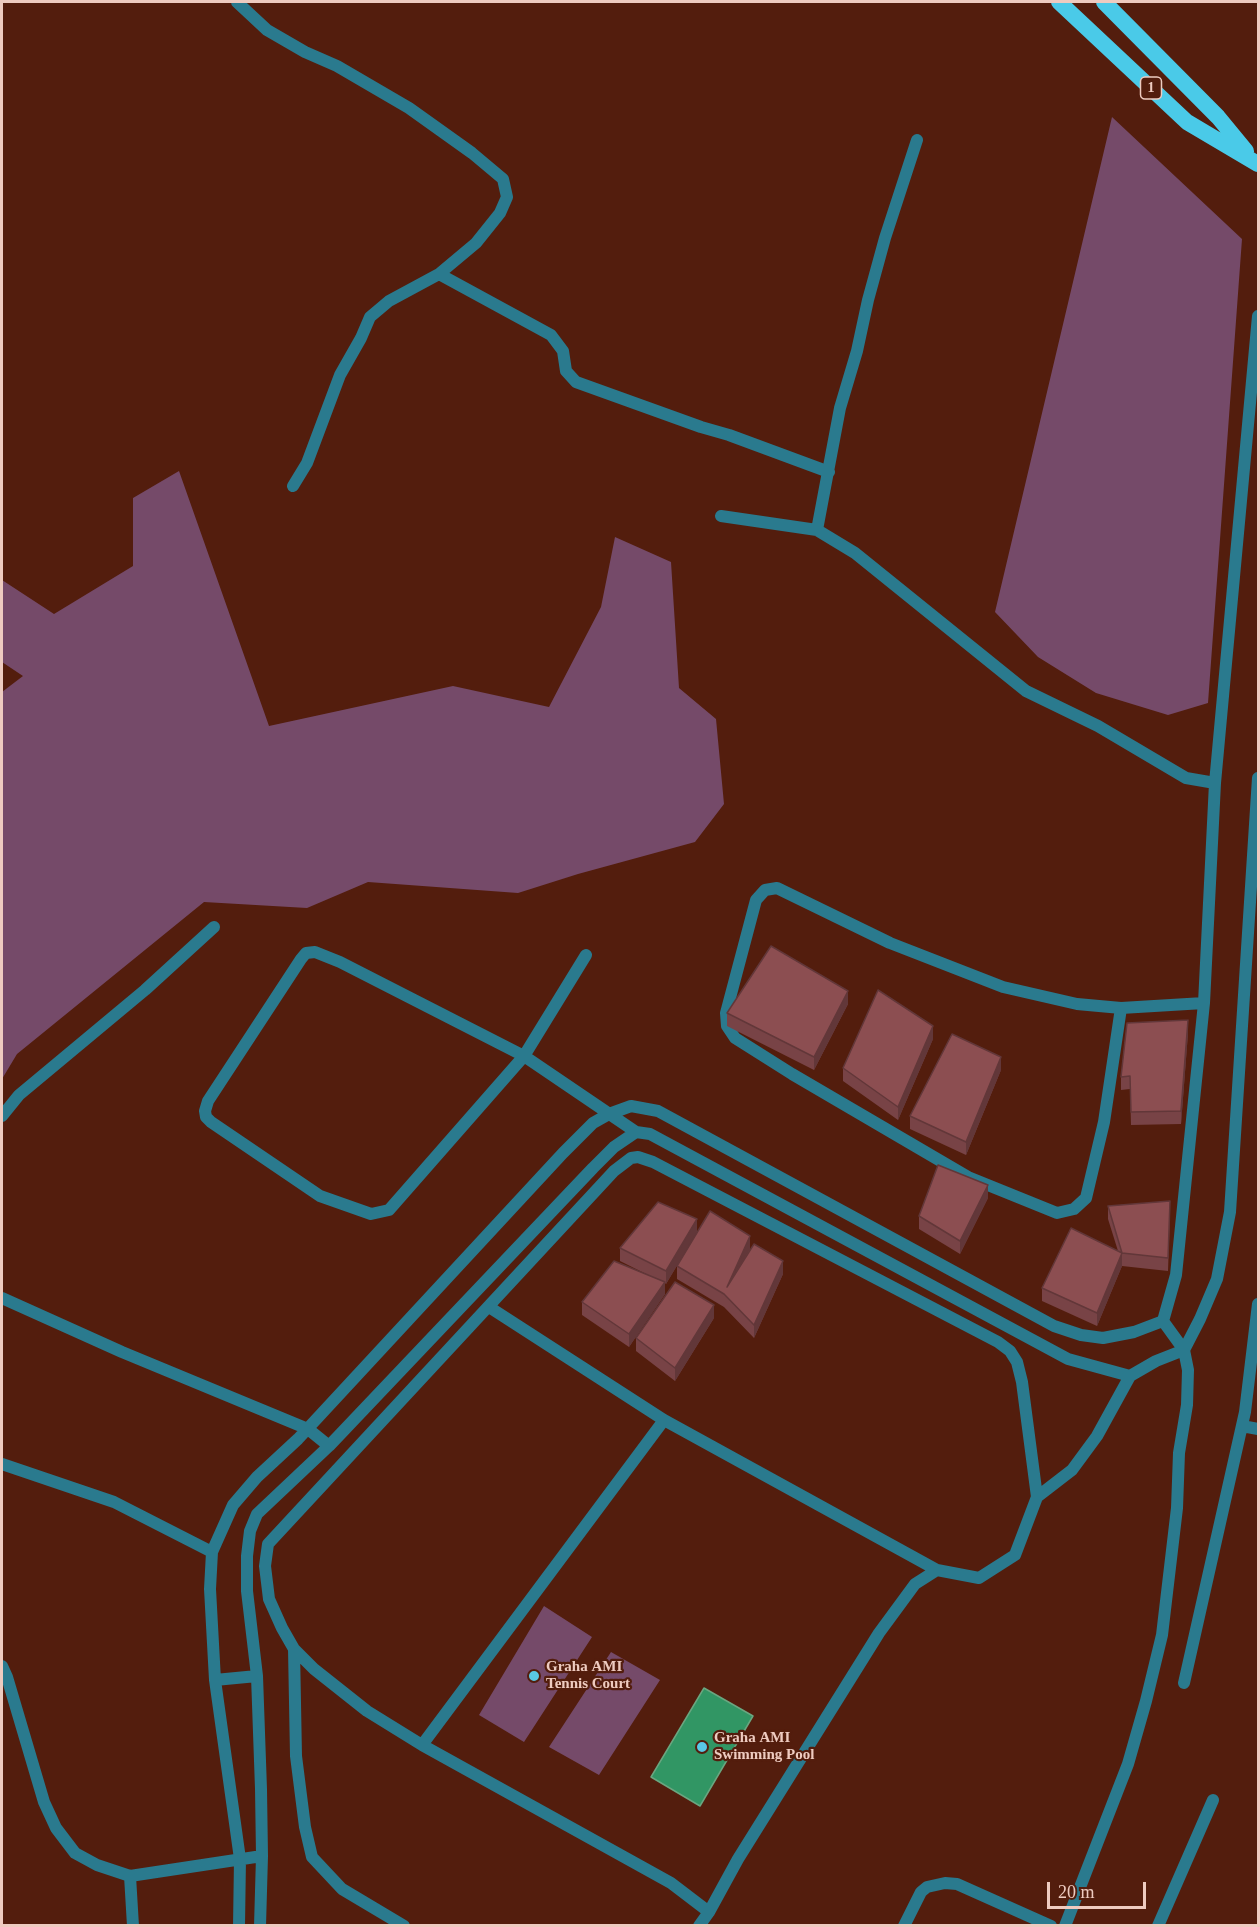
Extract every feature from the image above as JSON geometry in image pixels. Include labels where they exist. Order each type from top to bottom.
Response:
[{"type":"highway","name":"1","points":[[1062,2],[1187,122],[1256,162]]},
{"type":"highway","name":"1","points":[[1104,2],[1218,117],[1256,162]]},
{"type":"street","points":[[237,2],[267,30],[305,52],[337,66],[409,108],[503,179],[507,197],[500,213],[476,243],[439,274],[389,301],[370,317],[340,375],[307,463],[293,486]]},
{"type":"street","points":[[817,530],[840,408],[888,229],[917,140]]},
{"type":"street","points":[[439,274],[551,335],[563,351],[566,371],[576,382],[829,472]]},
{"type":"street","points":[[1163,1322],[1176,1275],[1204,1003],[1215,783],[1258,315]]},
{"type":"street","points":[[721,516],[817,530],[855,553],[1026,691],[1098,726],[1186,778],[1215,783]]},
{"type":"street","points":[[1037,1497],[1072,1470],[1097,1436],[1130,1376],[1156,1360],[1184,1350],[1217,1279],[1230,1212],[1254,922],[1258,778]]},
{"type":"street","points":[[1121,1008],[1104,1122],[1086,1198],[1074,1209],[1057,1213],[968,1177],[792,1074],[735,1038],[727,1026],[726,1013],[756,900],[765,890],[777,888],[890,943],[1003,987],[1077,1004],[1121,1008],[1204,1003]]},
{"type":"street","points":[[2,1116],[19,1095],[145,990],[214,927]]},
{"type":"street","points":[[586,955],[524,1056],[389,1210],[371,1214],[320,1196],[206,1117],[208,1101],[306,953],[315,952],[340,962],[524,1056],[636,1132],[650,1134],[1017,1333],[1068,1359],[1130,1376]]},
{"type":"street","points":[[239,1926],[240,1859],[215,1680],[210,1589],[212,1552],[233,1505],[257,1477],[308,1429],[563,1153],[593,1124],[609,1114],[631,1106],[658,1111],[1054,1326],[1081,1335],[1104,1338],[1134,1332],[1163,1322]]},
{"type":"street","points":[[260,1926],[262,1856],[257,1676],[248,1592],[247,1556],[250,1531],[257,1515],[299,1477],[593,1168],[614,1147],[636,1132]]},
{"type":"street","points":[[489,1307],[664,1420],[937,1570],[979,1578],[1015,1555],[1037,1497],[1022,1382],[1017,1362],[1010,1351],[998,1342],[646,1159],[631,1158],[619,1166],[268,1544],[264,1566],[269,1599],[294,1649],[314,1669],[368,1711],[422,1745],[671,1883],[709,1912]]},
{"type":"street","points":[[2,1298],[122,1352],[308,1429],[329,1446]]},
{"type":"street","points":[[1184,1683],[1242,1426],[1258,1305]]},
{"type":"street","points":[[1065,1926],[1128,1764],[1162,1635],[1177,1508],[1179,1454],[1187,1405],[1188,1370],[1184,1350],[1163,1322]]},
{"type":"street","points":[[422,1745],[664,1420]]},
{"type":"street","points":[[1242,1426],[1258,1429]]},
{"type":"street","points":[[2,1464],[114,1502],[212,1552]]},
{"type":"street","points":[[699,1926],[738,1859],[879,1633],[908,1597],[915,1584],[937,1570]]},
{"type":"street","points":[[294,1649],[296,1756],[305,1827],[312,1857],[342,1889],[404,1926]]},
{"type":"street","points":[[2,1666],[44,1802],[56,1828],[75,1853],[97,1865],[130,1876],[262,1856]]},
{"type":"street","points":[[215,1680],[257,1676]]},
{"type":"street","points":[[1158,1926],[1212,1800]]},
{"type":"street","points":[[130,1876],[133,1926]]},
{"type":"street","points":[[904,1926],[921,1892],[927,1887],[945,1883],[957,1884],[1051,1926]]},
{"type":"shaded area","points":[[1112,117],[1242,239],[1208,703],[1168,715],[1096,693],[1038,657],[995,612]]},
{"type":"shaded area","points":[[179,471],[269,726],[453,686],[549,707],[601,607],[615,537],[671,562],[679,688],[716,719],[724,804],[695,842],[518,893],[368,882],[307,908],[204,902],[17,1054],[2,1079],[2,692],[23,676],[2,662],[2,580],[54,614],[133,566],[133,498]]},
{"type":"shaded area","name":"Graha AMI Tennis Court","points":[[544,1606],[592,1637],[524,1742],[479,1715]]},
{"type":"shaded area","name":"Graha AMI Tennis Court","points":[[611,1652],[660,1680],[599,1775],[549,1747]]},
{"type":"shaded area","name":"Graha AMI Swimming Pool","points":[[704,1688],[753,1716],[700,1806],[651,1777]]},
{"type":"building","points":[[771,946],[848,991],[814,1057],[727,1013]]},
{"type":"building","points":[[878,990],[933,1026],[898,1107],[843,1068]]},
{"type":"building","points":[[1188,1020],[1181,1111],[1131,1112],[1130,1076],[1121,1077],[1127,1023]]},
{"type":"building","points":[[952,1034],[1001,1057],[966,1142],[910,1116]]},
{"type":"building","points":[[938,1165],[988,1185],[960,1241],[919,1216]]},
{"type":"building","points":[[1170,1201],[1168,1258],[1122,1253],[1108,1206]]},
{"type":"building","points":[[658,1202],[697,1219],[666,1271],[620,1248]]},
{"type":"building","points":[[710,1211],[750,1236],[727,1287],[754,1244],[783,1261],[754,1325],[724,1294],[677,1266]]},
{"type":"building","points":[[1071,1228],[1122,1253],[1097,1313],[1042,1288]]},
{"type":"building","points":[[614,1261],[665,1282],[629,1334],[582,1302]]},
{"type":"building","points":[[675,1282],[714,1305],[675,1368],[636,1338]]},
{"type":"place","name":"Graha AMI Tennis Court","points":[[534,1676]]},
{"type":"place","name":"Graha AMI Swimming Pool","points":[[702,1747]]}]
